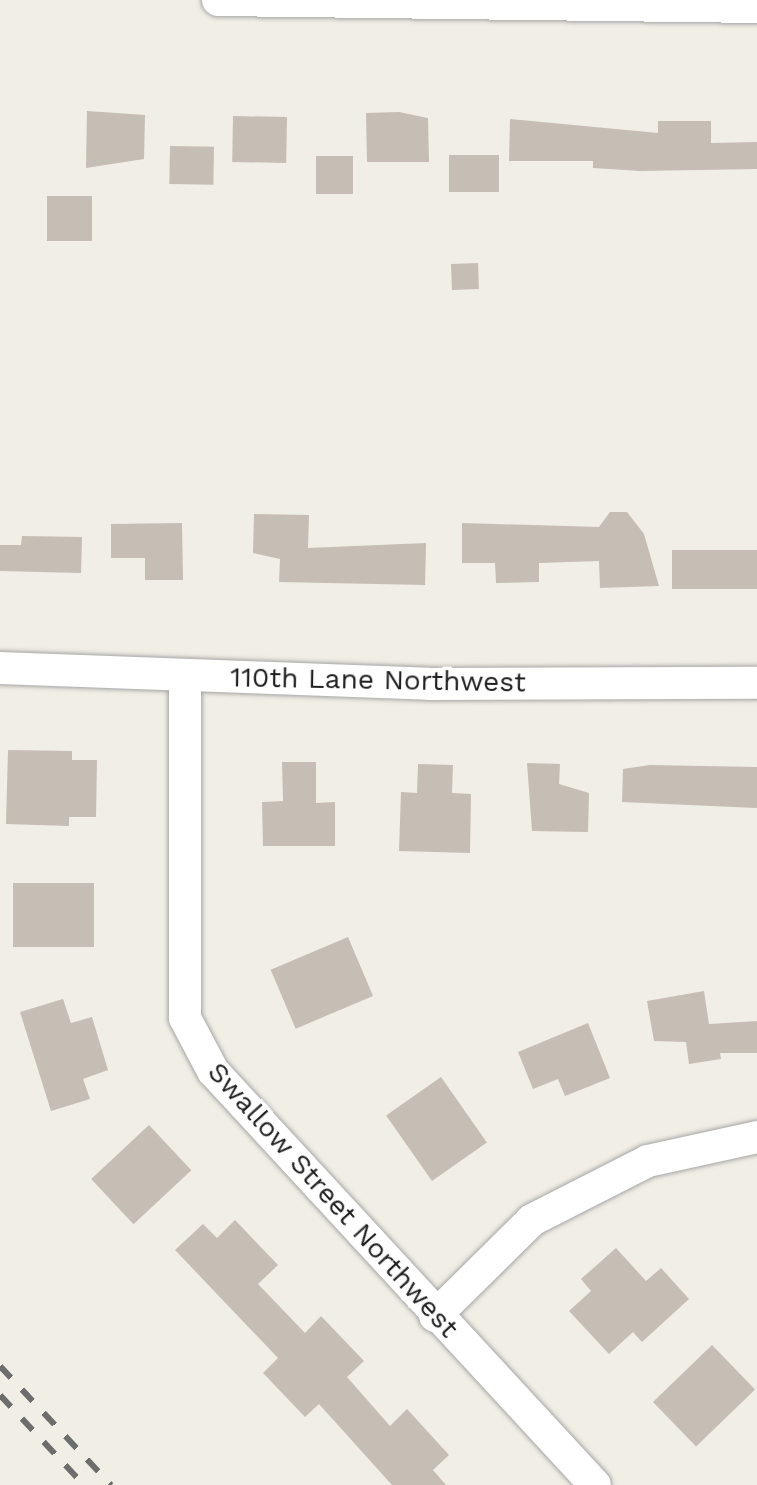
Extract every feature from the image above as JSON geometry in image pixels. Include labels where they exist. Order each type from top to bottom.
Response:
[{"type":"street","points":[[218,0],[757,7]]},
{"type":"street","name":"110th Lane Northwest","points":[[0,668],[185,675],[757,683]]},
{"type":"street","name":"Swallow Street Northwest","points":[[185,675],[182,1011],[213,1071],[435,1316],[595,1485]]},
{"type":"street","points":[[435,1316],[532,1220],[648,1161],[757,1137]]},
{"type":"building","points":[[87,111],[145,115],[144,159],[86,168]]},
{"type":"building","points":[[399,112],[428,118],[429,162],[367,162],[366,113]]},
{"type":"building","points":[[233,116],[287,117],[286,163],[232,162]]},
{"type":"building","points":[[510,119],[658,133],[658,121],[711,121],[711,143],[757,142],[757,169],[640,171],[593,168],[593,161],[509,161]]},
{"type":"building","points":[[170,146],[214,147],[213,185],[169,184]]},
{"type":"building","points":[[449,155],[499,155],[499,192],[449,192]]},
{"type":"building","points":[[316,156],[353,156],[353,194],[316,194]]},
{"type":"building","points":[[47,196],[92,196],[92,241],[47,241]]},
{"type":"building","points":[[478,263],[479,289],[452,290],[451,264]]},
{"type":"building","points":[[610,512],[627,512],[644,534],[659,586],[600,588],[599,561],[539,563],[539,582],[496,583],[495,563],[462,563],[462,523],[599,527]]},
{"type":"building","points":[[254,514],[309,515],[308,548],[426,543],[425,585],[279,582],[280,559],[253,553]]},
{"type":"building","points":[[182,523],[183,580],[145,580],[145,558],[111,558],[111,524]]},
{"type":"building","points":[[22,536],[82,537],[81,573],[0,571],[0,545],[21,545]]},
{"type":"building","points":[[672,550],[757,550],[757,589],[672,589]]},
{"type":"building","points":[[8,750],[72,751],[72,760],[97,760],[96,817],[69,817],[69,826],[6,824]]},
{"type":"building","points":[[282,762],[316,762],[316,803],[335,802],[335,846],[263,846],[262,802],[283,801]]},
{"type":"building","points":[[527,763],[560,764],[559,784],[589,793],[588,832],[532,831]]},
{"type":"building","points":[[418,764],[453,765],[452,793],[471,794],[470,853],[399,851],[401,792],[417,793]]},
{"type":"building","points":[[650,765],[757,767],[757,808],[622,802],[623,769]]},
{"type":"building","points":[[13,883],[94,883],[94,947],[13,947]]},
{"type":"building","points":[[348,937],[373,996],[296,1029],[271,970]]},
{"type":"building","points":[[704,991],[709,1024],[757,1021],[757,1053],[720,1053],[721,1059],[689,1064],[686,1042],[654,1041],[647,1001]]},
{"type":"building","points":[[63,999],[71,1023],[92,1017],[108,1070],[83,1079],[90,1099],[51,1111],[20,1012]]},
{"type":"building","points":[[588,1023],[610,1078],[565,1096],[558,1079],[533,1089],[518,1052]]},
{"type":"building","points":[[441,1077],[487,1143],[432,1181],[386,1115]]},
{"type":"building","points":[[149,1125],[191,1170],[134,1224],[91,1179]]},
{"type":"building","points":[[235,1220],[278,1265],[258,1284],[305,1333],[321,1316],[364,1361],[347,1377],[390,1426],[407,1409],[449,1455],[433,1470],[446,1485],[392,1485],[319,1404],[305,1417],[263,1373],[278,1358],[175,1250],[203,1224],[217,1238]]},
{"type":"building","points":[[616,1248],[646,1281],[661,1268],[689,1299],[642,1342],[633,1332],[609,1354],[569,1311],[591,1291],[581,1279]]},
{"type":"building","points":[[712,1345],[755,1390],[696,1447],[653,1402]]},
{"type":"railway","points":[[0,1366],[111,1485]]},
{"type":"railway","points":[[0,1395],[84,1485]]}]
